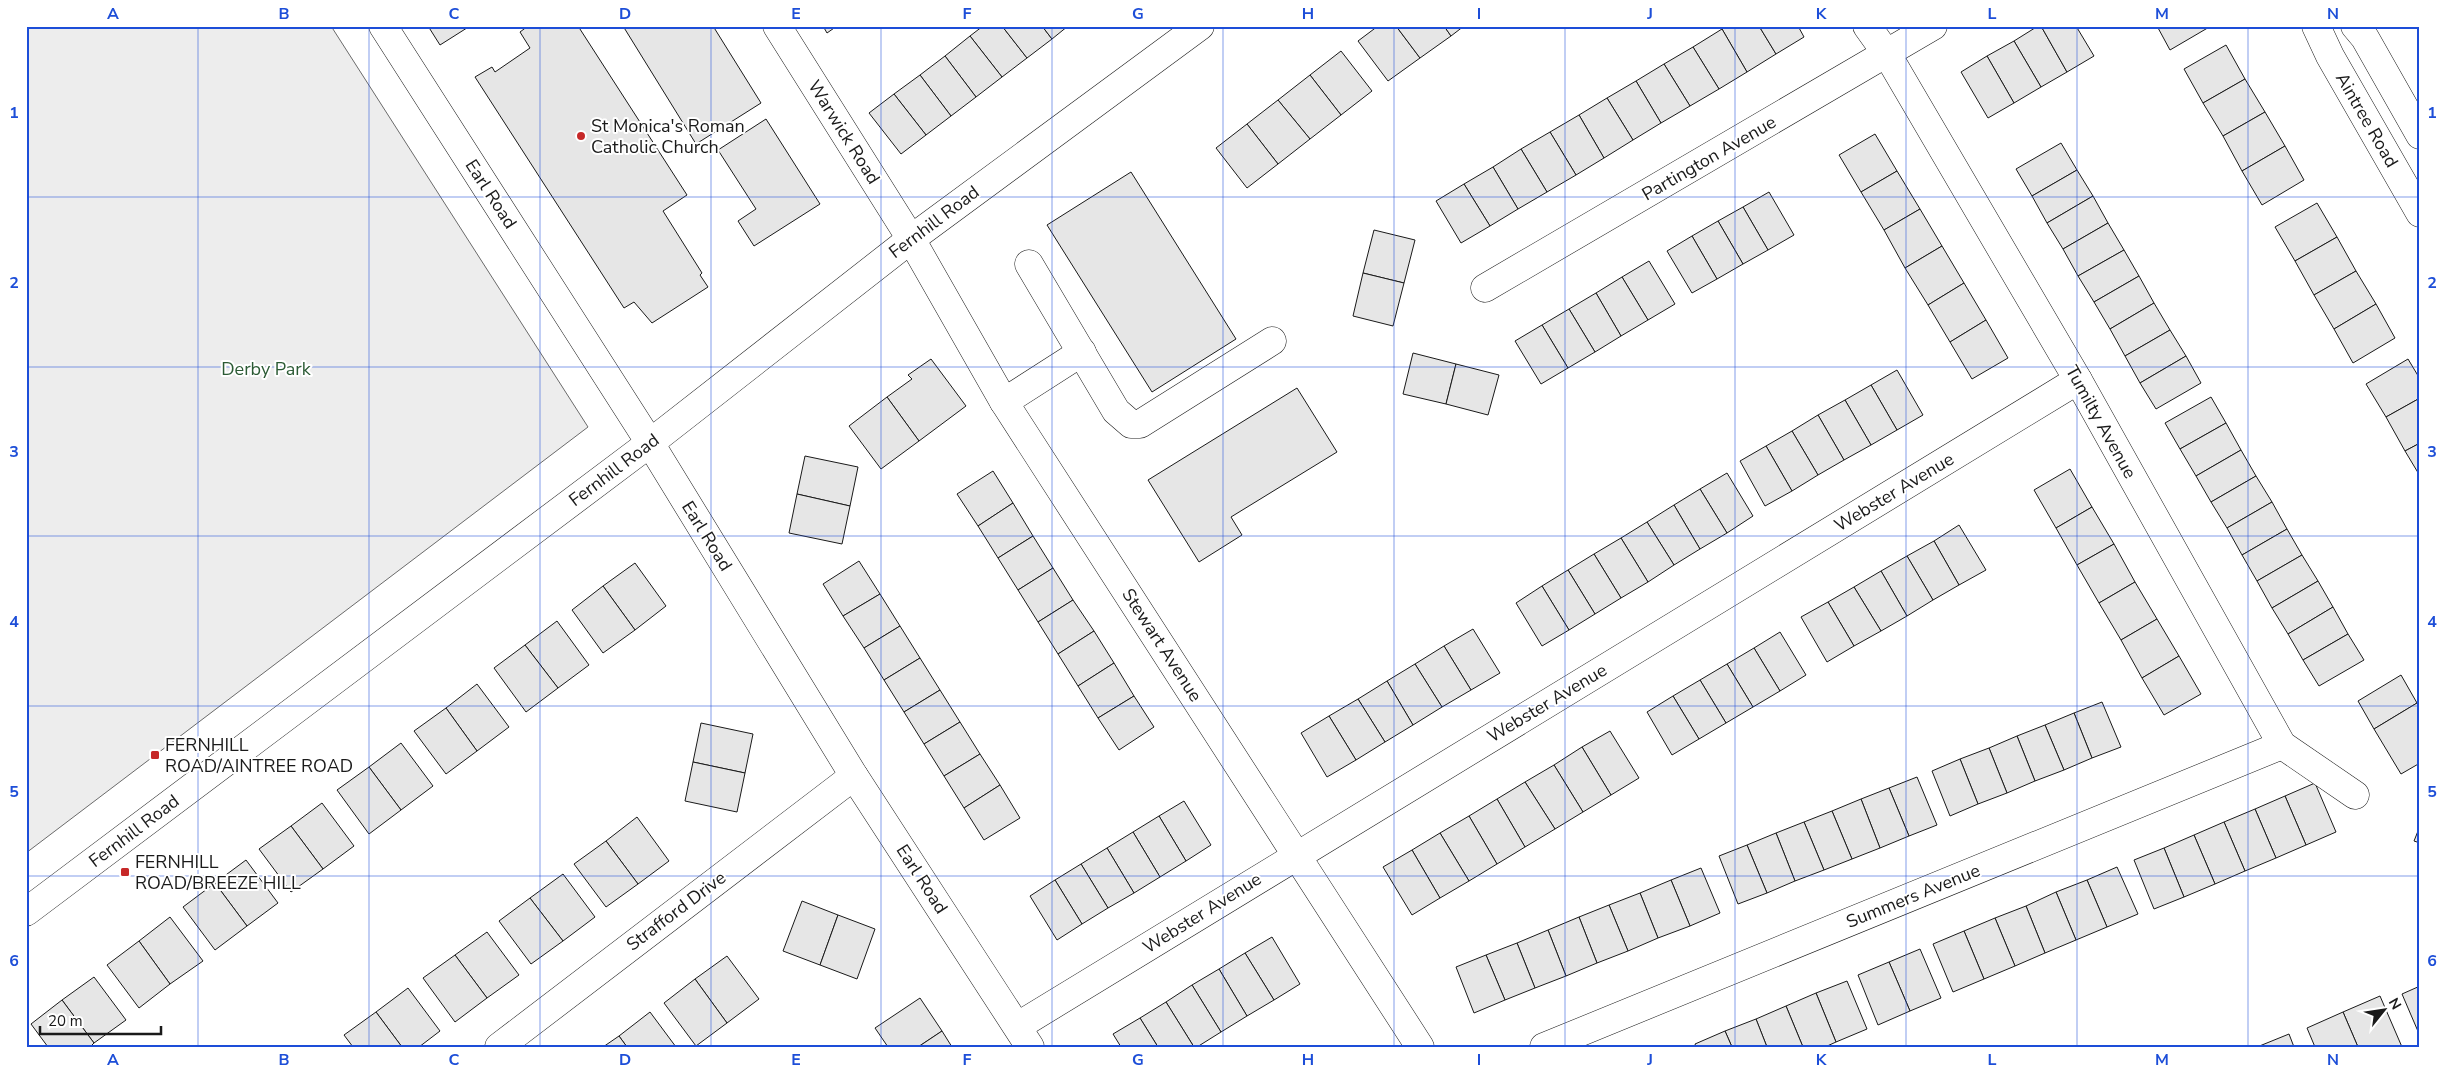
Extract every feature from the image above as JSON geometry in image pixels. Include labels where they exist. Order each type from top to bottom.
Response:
[{"type":"street","name":"Earl Road","points":[[383,26],[650,443],[854,776],[1024,1036]]},
{"type":"street","name":"Warwick Road","points":[[777,26],[911,238]]},
{"type":"street","name":"Fernhill Road","points":[[26,912],[650,443],[1171,36],[1200,26]]},
{"type":"street","name":"Tumilty Avenue","points":[[1867,26],[1887,54],[2078,380],[2282,745],[2355,795]]},
{"type":"street","name":"Partington Avenue","points":[[1485,288],[1933,26]]},
{"type":"street","name":"Aintree Road","points":[[2316,26],[2330,56],[2420,212]]},
{"type":"street","points":[[2355,26],[2365,38],[2420,135]]},
{"type":"street","name":"Stewart Avenue","points":[[911,238],[1004,402],[1298,854],[1420,1047]]},
{"type":"street","points":[[1030,264],[1116,411],[1131,424],[1140,424],[1272,341]]},
{"type":"street","points":[[1004,402],[1082,352]]},
{"type":"street","name":"Webster Avenue","points":[[1024,1036],[1298,854],[2078,380]]},
{"type":"street","name":"Summers Avenue","points":[[1544,1047],[2282,745]]},
{"type":"street","name":"Strafford Drive","points":[[499,1047],[854,776]]},
{"type":"shaded area","name":"Derby Park","points":[[26,26],[331,26],[588,427],[26,853]]},
{"type":"building","points":[[428,26],[470,26],[440,45]]},
{"type":"building","name":"St Monica's Roman Catholic Church","points":[[528,26],[578,26],[687,195],[663,211],[702,273],[700,275],[708,287],[652,323],[634,302],[624,308],[475,77],[492,67],[495,72],[530,48],[520,32]]},
{"type":"building","points":[[623,26],[713,26],[761,103],[696,144]]},
{"type":"building","points":[[823,26],[837,26],[827,33]]},
{"type":"building","points":[[983,26],[1002,26],[1027,58],[1002,77],[970,36]]},
{"type":"building","points":[[1002,26],[1042,26],[1052,39],[1027,58]]},
{"type":"building","points":[[1042,26],[1068,26],[1052,39]]},
{"type":"building","points":[[1378,26],[1396,26],[1420,58],[1388,81],[1358,41]]},
{"type":"building","points":[[1396,26],[1444,26],[1451,36],[1420,58]]},
{"type":"building","points":[[1444,26],[1464,26],[1451,36]]},
{"type":"building","points":[[1727,26],[1759,26],[1776,54],[1747,72],[1722,29]]},
{"type":"building","points":[[1759,26],[1798,26],[1804,37],[1776,54]]},
{"type":"building","points":[[2041,26],[2067,72],[2041,87],[2014,41]]},
{"type":"building","points":[[2041,26],[2076,26],[2094,56],[2067,72]]},
{"type":"building","points":[[2157,26],[2211,26],[2170,50]]},
{"type":"building","points":[[1722,29],[1747,72],[1719,89],[1693,47]]},
{"type":"building","points":[[970,36],[1002,77],[976,97],[945,56]]},
{"type":"building","points":[[2014,41],[2041,87],[2014,103],[1987,56]]},
{"type":"building","points":[[2226,45],[2245,79],[2203,103],[2184,69]]},
{"type":"building","points":[[1693,47],[1719,89],[1690,106],[1664,64]]},
{"type":"building","points":[[1341,51],[1372,91],[1341,115],[1310,75]]},
{"type":"building","points":[[945,56],[976,97],[951,116],[920,75]]},
{"type":"building","points":[[1987,56],[2014,103],[1988,118],[1961,72]]},
{"type":"building","points":[[1664,64],[1690,106],[1661,123],[1636,81]]},
{"type":"building","points":[[920,75],[951,116],[926,135],[894,94]]},
{"type":"building","points":[[1310,75],[1341,115],[1310,139],[1278,100]]},
{"type":"building","points":[[2245,79],[2265,112],[2223,136],[2203,103]]},
{"type":"building","points":[[1636,81],[1661,123],[1633,140],[1607,98]]},
{"type":"building","points":[[894,94],[926,135],[901,154],[869,113]]},
{"type":"building","points":[[1607,98],[1633,140],[1604,158],[1579,115]]},
{"type":"building","points":[[1278,100],[1310,139],[1278,164],[1247,124]]},
{"type":"building","points":[[2265,112],[2285,146],[2242,171],[2223,136]]},
{"type":"building","points":[[1579,115],[1604,158],[1576,175],[1550,132]]},
{"type":"building","points":[[766,119],[820,204],[754,246],[738,221],[756,209],[718,150]]},
{"type":"building","points":[[1247,124],[1278,164],[1247,188],[1216,148]]},
{"type":"building","points":[[1550,132],[1576,175],[1547,192],[1521,149]]},
{"type":"building","points":[[1875,134],[1897,171],[1861,192],[1839,155]]},
{"type":"building","points":[[2061,143],[2077,170],[2032,196],[2016,169]]},
{"type":"building","points":[[2285,146],[2304,180],[2262,205],[2242,171]]},
{"type":"building","points":[[1521,149],[1547,192],[1518,209],[1493,167]]},
{"type":"building","points":[[1493,167],[1518,209],[1490,226],[1464,184]]},
{"type":"building","points":[[2077,170],[2093,196],[2047,223],[2032,196]]},
{"type":"building","points":[[1897,171],[1920,209],[1884,230],[1861,192]]},
{"type":"building","points":[[1131,172],[1236,339],[1152,392],[1047,225]]},
{"type":"building","points":[[1464,184],[1490,226],[1461,243],[1436,201]]},
{"type":"building","points":[[1769,192],[1794,235],[1768,250],[1743,207]]},
{"type":"building","points":[[2093,196],[2108,223],[2063,249],[2047,223]]},
{"type":"building","points":[[2317,203],[2337,237],[2295,261],[2275,227]]},
{"type":"building","points":[[1743,207],[1768,250],[1743,264],[1718,221]]},
{"type":"building","points":[[1920,209],[1942,246],[1905,268],[1884,230]]},
{"type":"building","points":[[1718,221],[1743,264],[1717,279],[1692,236]]},
{"type":"building","points":[[2108,223],[2124,250],[2078,276],[2063,249]]},
{"type":"building","points":[[1374,230],[1415,240],[1404,283],[1363,273]]},
{"type":"building","points":[[1692,236],[1717,279],[1692,293],[1667,251]]},
{"type":"building","points":[[2337,237],[2356,271],[2314,295],[2295,261]]},
{"type":"building","points":[[1942,246],[1964,283],[1928,305],[1905,268]]},
{"type":"building","points":[[2124,250],[2139,276],[2094,302],[2078,276]]},
{"type":"building","points":[[1649,261],[1675,304],[1648,320],[1622,277]]},
{"type":"building","points":[[2356,271],[2376,304],[2334,329],[2314,295]]},
{"type":"building","points":[[1363,273],[1404,283],[1393,326],[1353,316]]},
{"type":"building","points":[[2139,276],[2154,303],[2110,329],[2094,302]]},
{"type":"building","points":[[1622,277],[1648,320],[1621,336],[1596,293]]},
{"type":"building","points":[[1964,283],[1986,320],[1950,342],[1928,305]]},
{"type":"building","points":[[1596,293],[1621,336],[1595,352],[1569,309]]},
{"type":"building","points":[[2154,303],[2170,330],[2125,356],[2110,329]]},
{"type":"building","points":[[2376,304],[2395,338],[2353,363],[2334,329]]},
{"type":"building","points":[[1569,309],[1595,352],[1568,368],[1542,325]]},
{"type":"building","points":[[1986,320],[2008,358],[1972,379],[1950,342]]},
{"type":"building","points":[[1542,325],[1568,368],[1541,384],[1515,341]]},
{"type":"building","points":[[2170,330],[2186,356],[2140,383],[2125,356]]},
{"type":"building","points":[[1413,353],[1456,364],[1446,404],[1403,394]]},
{"type":"building","points":[[2186,356],[2201,383],[2156,409],[2140,383]]},
{"type":"building","points":[[931,359],[966,406],[919,441],[887,397],[912,379],[908,375]]},
{"type":"building","points":[[2408,359],[2420,379],[2420,398],[2386,417],[2366,384]]},
{"type":"building","points":[[1456,364],[1499,375],[1488,415],[1446,404]]},
{"type":"building","points":[[1897,370],[1923,415],[1897,430],[1871,385]]},
{"type":"building","points":[[1871,385],[1897,430],[1871,445],[1845,400]]},
{"type":"building","points":[[1297,388],[1337,452],[1231,517],[1242,535],[1199,562],[1148,480]]},
{"type":"building","points":[[887,397],[919,441],[881,469],[849,426]]},
{"type":"building","points":[[2211,397],[2226,423],[2180,449],[2165,423]]},
{"type":"building","points":[[2420,398],[2420,443],[2405,451],[2386,417]]},
{"type":"building","points":[[1845,400],[1871,445],[1844,460],[1818,415]]},
{"type":"building","points":[[1818,415],[1844,460],[1818,475],[1792,431]]},
{"type":"building","points":[[2226,423],[2241,450],[2196,476],[2180,449]]},
{"type":"building","points":[[1792,431],[1818,475],[1792,491],[1766,446]]},
{"type":"building","points":[[2420,443],[2420,476],[2405,451]]},
{"type":"building","points":[[1766,446],[1792,491],[1765,506],[1740,461]]},
{"type":"building","points":[[2241,450],[2256,476],[2211,502],[2196,476]]},
{"type":"building","points":[[805,456],[858,467],[850,506],[797,494]]},
{"type":"building","points":[[2070,469],[2092,507],[2056,528],[2034,490]]},
{"type":"building","points":[[993,471],[1013,503],[978,526],[957,494]]},
{"type":"building","points":[[1727,473],[1753,516],[1727,533],[1700,489]]},
{"type":"building","points":[[2256,476],[2272,502],[2227,528],[2211,502]]},
{"type":"building","points":[[1700,489],[1727,533],[1700,549],[1674,505]]},
{"type":"building","points":[[797,494],[850,506],[842,544],[789,533]]},
{"type":"building","points":[[2272,502],[2287,529],[2242,555],[2227,528]]},
{"type":"building","points":[[1013,503],[1033,536],[998,558],[978,526]]},
{"type":"building","points":[[1674,505],[1700,549],[1674,565],[1647,522]]},
{"type":"building","points":[[2092,507],[2114,544],[2077,565],[2056,528]]},
{"type":"building","points":[[1647,522],[1674,565],[1648,582],[1621,538]]},
{"type":"building","points":[[1959,525],[1986,570],[1959,585],[1934,541]]},
{"type":"building","points":[[2287,529],[2302,555],[2257,581],[2242,555]]},
{"type":"building","points":[[1033,536],[1053,568],[1018,590],[998,558]]},
{"type":"building","points":[[1621,538],[1648,582],[1621,598],[1594,554]]},
{"type":"building","points":[[1934,541],[1959,585],[1933,600],[1907,556]]},
{"type":"building","points":[[2114,544],[2135,582],[2099,603],[2077,565]]},
{"type":"building","points":[[1594,554],[1621,598],[1595,614],[1568,570]]},
{"type":"building","points":[[2302,555],[2318,581],[2272,608],[2257,581]]},
{"type":"building","points":[[1907,556],[1933,600],[1907,616],[1881,571]]},
{"type":"building","points":[[859,561],[880,594],[843,616],[823,584]]},
{"type":"building","points":[[635,563],[666,606],[635,630],[603,586]]},
{"type":"building","points":[[1053,568],[1073,600],[1038,622],[1018,590]]},
{"type":"building","points":[[1568,570],[1595,614],[1569,630],[1542,586]]},
{"type":"building","points":[[1881,571],[1907,616],[1881,631],[1854,587]]},
{"type":"building","points":[[2318,581],[2333,607],[2288,634],[2272,608]]},
{"type":"building","points":[[2135,582],[2157,619],[2121,640],[2099,603]]},
{"type":"building","points":[[603,586],[635,630],[603,653],[572,610]]},
{"type":"building","points":[[1542,586],[1569,630],[1542,646],[1516,603]]},
{"type":"building","points":[[1854,587],[1881,631],[1854,646],[1828,602]]},
{"type":"building","points":[[880,594],[900,626],[864,648],[843,616]]},
{"type":"building","points":[[1073,600],[1094,631],[1058,654],[1038,622]]},
{"type":"building","points":[[1828,602],[1854,646],[1827,662],[1801,617]]},
{"type":"building","points":[[2333,607],[2348,634],[2303,660],[2288,634]]},
{"type":"building","points":[[2157,619],[2179,656],[2142,678],[2121,640]]},
{"type":"building","points":[[557,621],[589,665],[558,688],[525,645]]},
{"type":"building","points":[[900,626],[920,658],[884,680],[864,648]]},
{"type":"building","points":[[1473,629],[1500,673],[1471,690],[1444,646]]},
{"type":"building","points":[[1094,631],[1114,663],[1078,686],[1058,654]]},
{"type":"building","points":[[1780,632],[1806,675],[1780,691],[1754,648]]},
{"type":"building","points":[[2348,634],[2364,660],[2319,686],[2303,660]]},
{"type":"building","points":[[525,645],[558,688],[526,712],[494,668]]},
{"type":"building","points":[[1444,646],[1471,690],[1442,707],[1415,664]]},
{"type":"building","points":[[1754,648],[1780,691],[1753,707],[1727,664]]},
{"type":"building","points":[[2179,656],[2201,694],[2164,715],[2142,678]]},
{"type":"building","points":[[920,658],[940,690],[904,712],[884,680]]},
{"type":"building","points":[[1114,663],[1134,696],[1098,718],[1078,686]]},
{"type":"building","points":[[1415,664],[1442,707],[1413,725],[1387,681]]},
{"type":"building","points":[[1727,664],[1753,707],[1726,723],[1700,680]]},
{"type":"building","points":[[2401,675],[2417,703],[2374,729],[2358,701]]},
{"type":"building","points":[[1700,680],[1726,723],[1699,739],[1673,696]]},
{"type":"building","points":[[1387,681],[1413,725],[1385,742],[1358,699]]},
{"type":"building","points":[[477,684],[509,727],[477,751],[446,708]]},
{"type":"building","points":[[940,690],[960,722],[924,744],[904,712]]},
{"type":"building","points":[[1134,696],[1154,727],[1119,750],[1098,718]]},
{"type":"building","points":[[1673,696],[1699,739],[1672,755],[1647,712]]},
{"type":"building","points":[[1358,699],[1385,742],[1356,760],[1329,716]]},
{"type":"building","points":[[2102,702],[2121,747],[2092,758],[2074,713]]},
{"type":"building","points":[[2417,703],[2420,707],[2420,763],[2401,774],[2374,729]]},
{"type":"building","points":[[446,708],[477,751],[446,774],[414,731]]},
{"type":"building","points":[[2074,713],[2092,758],[2064,770],[2045,725]]},
{"type":"building","points":[[1329,716],[1356,760],[1327,777],[1301,733]]},
{"type":"building","points":[[960,722],[980,754],[944,776],[924,744]]},
{"type":"building","points":[[701,723],[753,734],[745,773],[693,762]]},
{"type":"building","points":[[2045,725],[2064,770],[2035,781],[2017,736]]},
{"type":"building","points":[[1610,731],[1639,778],[1611,795],[1582,747]]},
{"type":"building","points":[[2017,736],[2035,781],[2007,793],[1989,748]]},
{"type":"building","points":[[401,743],[433,786],[401,810],[369,767]]},
{"type":"building","points":[[1582,747],[1611,795],[1583,812],[1554,765]]},
{"type":"building","points":[[1989,748],[2007,793],[1978,804],[1960,759]]},
{"type":"building","points":[[980,754],[1000,785],[964,808],[944,776]]},
{"type":"building","points":[[1960,759],[1978,804],[1950,816],[1932,771]]},
{"type":"building","points":[[693,762],[745,773],[737,812],[685,801]]},
{"type":"building","points":[[1554,765],[1583,812],[1555,829],[1525,782]]},
{"type":"building","points":[[369,767],[401,810],[369,834],[337,790]]},
{"type":"building","points":[[1917,777],[1937,825],[1909,836],[1889,788]]},
{"type":"building","points":[[1525,782],[1555,829],[1525,847],[1497,799]]},
{"type":"building","points":[[2315,783],[2336,832],[2306,845],[2285,796]]},
{"type":"building","points":[[1000,785],[1020,818],[984,840],[964,808]]},
{"type":"building","points":[[1889,788],[1909,836],[1880,848],[1861,799]]},
{"type":"building","points":[[2285,796],[2306,845],[2276,858],[2255,809]]},
{"type":"building","points":[[1497,799],[1525,847],[1497,864],[1469,816]]},
{"type":"building","points":[[1861,799],[1880,848],[1852,859],[1832,811]]},
{"type":"building","points":[[1184,801],[1211,845],[1186,861],[1159,816]]},
{"type":"building","points":[[322,803],[354,846],[323,869],[291,826]]},
{"type":"building","points":[[2255,809],[2276,858],[2245,871],[2224,822]]},
{"type":"building","points":[[1832,811],[1852,859],[1824,870],[1804,822]]},
{"type":"building","points":[[1159,816],[1186,861],[1160,877],[1133,832]]},
{"type":"building","points":[[1469,816],[1497,864],[1469,881],[1440,833]]},
{"type":"building","points":[[637,817],[669,861],[638,884],[606,841]]},
{"type":"building","points":[[1804,822],[1824,870],[1795,881],[1776,833]]},
{"type":"building","points":[[2224,822],[2245,871],[2215,884],[2194,835]]},
{"type":"building","points":[[291,826],[323,869],[291,892],[259,849]]},
{"type":"building","points":[[2420,826],[2420,843],[2414,841]]},
{"type":"building","points":[[1133,832],[1160,877],[1134,893],[1107,848]]},
{"type":"building","points":[[1440,833],[1469,881],[1440,898],[1412,850]]},
{"type":"building","points":[[1776,833],[1795,881],[1767,893],[1747,845]]},
{"type":"building","points":[[2194,835],[2215,884],[2184,897],[2164,848]]},
{"type":"building","points":[[606,841],[638,884],[606,907],[574,864]]},
{"type":"building","points":[[1747,845],[1767,893],[1738,904],[1719,856]]},
{"type":"building","points":[[1107,848],[1134,893],[1108,908],[1081,864]]},
{"type":"building","points":[[2164,848],[2184,897],[2154,909],[2134,860]]},
{"type":"building","points":[[1412,850],[1440,898],[1412,915],[1383,867]]},
{"type":"building","points":[[246,860],[278,903],[247,926],[215,883]]},
{"type":"building","points":[[1081,864],[1108,908],[1082,924],[1055,880]]},
{"type":"building","points":[[2117,867],[2138,914],[2107,927],[2087,880]]},
{"type":"building","points":[[1701,868],[1720,913],[1690,926],[1671,880]]},
{"type":"building","points":[[563,874],[595,917],[563,941],[530,898]]},
{"type":"building","points":[[1055,880],[1082,924],[1057,940],[1030,896]]},
{"type":"building","points":[[1671,880],[1690,926],[1658,938],[1640,893]]},
{"type":"building","points":[[2087,880],[2107,927],[2076,940],[2056,892]]},
{"type":"building","points":[[215,883],[247,926],[215,950],[183,907]]},
{"type":"building","points":[[2056,892],[2076,940],[2045,953],[2026,906]]},
{"type":"building","points":[[1640,893],[1658,938],[1628,951],[1609,905]]},
{"type":"building","points":[[530,898],[563,941],[531,964],[499,921]]},
{"type":"building","points":[[802,901],[838,915],[820,965],[783,951]]},
{"type":"building","points":[[1609,905],[1628,951],[1597,963],[1579,917]]},
{"type":"building","points":[[2026,906],[2045,953],[2015,966],[1995,918]]},
{"type":"building","points":[[838,915],[875,929],[857,979],[820,965]]},
{"type":"building","points":[[170,917],[203,961],[170,984],[139,941]]},
{"type":"building","points":[[1579,917],[1597,963],[1566,976],[1548,930]]},
{"type":"building","points":[[1995,918],[2015,966],[1984,979],[1964,931]]},
{"type":"building","points":[[1548,930],[1566,976],[1535,988],[1517,943]]},
{"type":"building","points":[[1964,931],[1984,979],[1953,992],[1933,944]]},
{"type":"building","points":[[487,932],[519,975],[487,998],[455,955]]},
{"type":"building","points":[[1272,937],[1300,984],[1274,1000],[1245,953]]},
{"type":"building","points":[[139,941],[170,984],[139,1008],[107,965]]},
{"type":"building","points":[[1517,943],[1535,988],[1505,1000],[1486,955]]},
{"type":"building","points":[[1920,949],[1941,998],[1910,1011],[1889,962]]},
{"type":"building","points":[[1245,953],[1274,1000],[1247,1016],[1219,969]]},
{"type":"building","points":[[455,955],[487,998],[455,1022],[423,978]]},
{"type":"building","points":[[1486,955],[1505,1000],[1474,1013],[1456,967]]},
{"type":"building","points":[[727,956],[759,999],[727,1023],[695,979]]},
{"type":"building","points":[[1889,962],[1910,1011],[1878,1025],[1858,975]]},
{"type":"building","points":[[1219,969],[1247,1016],[1221,1032],[1192,985]]},
{"type":"building","points":[[94,977],[126,1020],[94,1043],[62,1000]]},
{"type":"building","points":[[695,979],[727,1023],[696,1046],[664,1003]]},
{"type":"building","points":[[1847,981],[1867,1029],[1836,1042],[1816,993]]},
{"type":"building","points":[[1192,985],[1221,1032],[1197,1047],[1194,1047],[1166,1002]]},
{"type":"building","points":[[2420,986],[2420,1036],[2402,994]]},
{"type":"building","points":[[408,988],[440,1031],[419,1047],[402,1047],[376,1012]]},
{"type":"building","points":[[1816,993],[1836,1042],[1825,1047],[1803,1047],[1786,1006]]},
{"type":"building","points":[[2380,996],[2402,1047],[2358,1047],[2343,1012]]},
{"type":"building","points":[[920,998],[942,1031],[918,1047],[888,1047],[875,1028]]},
{"type":"building","points":[[62,1000],[94,1043],[90,1047],[48,1047],[31,1024]]},
{"type":"building","points":[[1166,1002],[1194,1047],[1158,1047],[1140,1018]]},
{"type":"building","points":[[1786,1006],[1803,1047],[1767,1047],[1756,1019]]},
{"type":"building","points":[[376,1012],[402,1047],[353,1047],[344,1035]]},
{"type":"building","points":[[650,1012],[676,1047],[627,1047],[619,1036]]},
{"type":"building","points":[[2343,1012],[2358,1047],[2315,1047],[2307,1028]]},
{"type":"building","points":[[1140,1018],[1158,1047],[1121,1047],[1113,1034]]},
{"type":"building","points":[[1756,1019],[1767,1047],[1732,1047],[1725,1031]]},
{"type":"building","points":[[942,1031],[952,1047],[918,1047]]},
{"type":"building","points":[[1725,1031],[1732,1047],[1696,1047],[1695,1044]]},
{"type":"building","points":[[2289,1034],[2294,1047],[2257,1047]]},
{"type":"building","points":[[619,1036],[627,1047],[603,1047]]},
{"type":"place","name":"St Monica's Roman Catholic Church","points":[[581,136]]},
{"type":"place","name":"FERNHILL ROAD/AINTREE ROAD","points":[[155,755]]},
{"type":"place","name":"FERNHILL ROAD/BREEZE HILL","points":[[125,872]]}]
